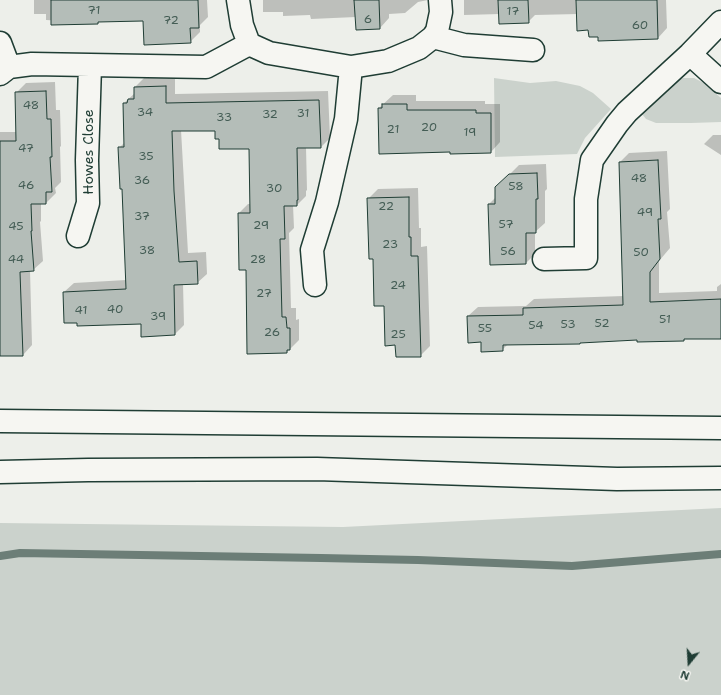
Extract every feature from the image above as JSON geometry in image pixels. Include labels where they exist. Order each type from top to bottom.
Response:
[{"type":"main road","points":[[238,0],[242,25],[249,44],[269,53],[351,67],[388,60],[419,48],[433,37],[437,31],[441,12],[440,0]]},
{"type":"main road","points":[[544,259],[586,258],[586,200],[592,160],[627,112],[690,54],[721,22]]},
{"type":"main road","points":[[433,37],[464,45],[533,50]]},
{"type":"main road","points":[[0,43],[4,70],[32,64],[206,67],[249,44]]},
{"type":"main road","points":[[690,54],[721,82]]},
{"type":"main road","name":"Howes Close","points":[[78,236],[88,203],[87,160],[90,66]]},
{"type":"main road","points":[[314,285],[312,250],[327,202],[346,119],[351,67]]},
{"type":"main road","points":[[0,421],[721,428]]},
{"type":"main road","points":[[0,472],[318,469],[617,479],[721,478]]},
{"type":"shaded area","points":[[494,78],[530,83],[556,81],[580,86],[593,93],[611,109],[585,138],[577,154],[495,157]]},
{"type":"shaded area","points":[[683,78],[694,78],[704,83],[721,98],[721,122],[656,123],[646,119],[642,114],[672,82]]},
{"type":"shaded area","points":[[721,508],[721,695],[0,695],[0,523],[343,527]]},
{"type":"building","points":[[51,0],[198,0],[199,28],[190,28],[191,43],[144,45],[143,21],[51,25]]},
{"type":"building","points":[[354,0],[379,0],[380,29],[356,30]]},
{"type":"building","points":[[498,0],[528,0],[529,23],[499,24]]},
{"type":"building","points":[[576,0],[657,0],[658,39],[598,41],[598,37],[589,37],[588,30],[577,31]]},
{"type":"building","points":[[166,86],[166,103],[319,100],[321,148],[297,148],[297,206],[284,206],[285,239],[280,239],[282,317],[286,317],[287,328],[290,328],[290,350],[287,350],[287,353],[247,354],[246,270],[239,270],[238,213],[250,213],[249,149],[219,149],[219,139],[215,139],[215,131],[172,131],[174,191],[179,262],[197,261],[198,284],[174,285],[175,335],[141,337],[141,324],[77,326],[77,323],[64,323],[63,292],[126,289],[122,189],[120,189],[118,147],[124,147],[123,103],[127,103],[128,99],[134,99],[134,87]]},
{"type":"building","points":[[46,91],[47,119],[51,119],[52,157],[50,157],[52,192],[46,192],[46,204],[31,204],[31,231],[34,271],[20,272],[23,356],[0,356],[0,141],[16,141],[15,92]]},
{"type":"building","points":[[382,104],[407,104],[407,110],[476,110],[476,113],[491,113],[491,153],[450,154],[450,152],[379,154],[378,108],[382,108]]},
{"type":"building","points":[[658,160],[661,219],[658,219],[660,259],[650,272],[650,302],[721,299],[721,339],[684,339],[684,341],[637,342],[637,340],[580,344],[503,345],[503,351],[481,352],[481,342],[468,343],[467,316],[523,315],[523,308],[623,305],[619,162]]},
{"type":"building","points":[[537,173],[538,199],[536,199],[536,233],[526,233],[526,264],[490,265],[488,204],[495,204],[495,187],[509,174]]},
{"type":"building","points":[[409,197],[409,237],[411,237],[411,256],[418,256],[421,357],[396,357],[395,345],[385,346],[384,306],[374,306],[373,259],[369,259],[367,198]]},
{"type":"waterway","points":[[0,556],[20,553],[321,558],[572,566],[721,554]]}]
